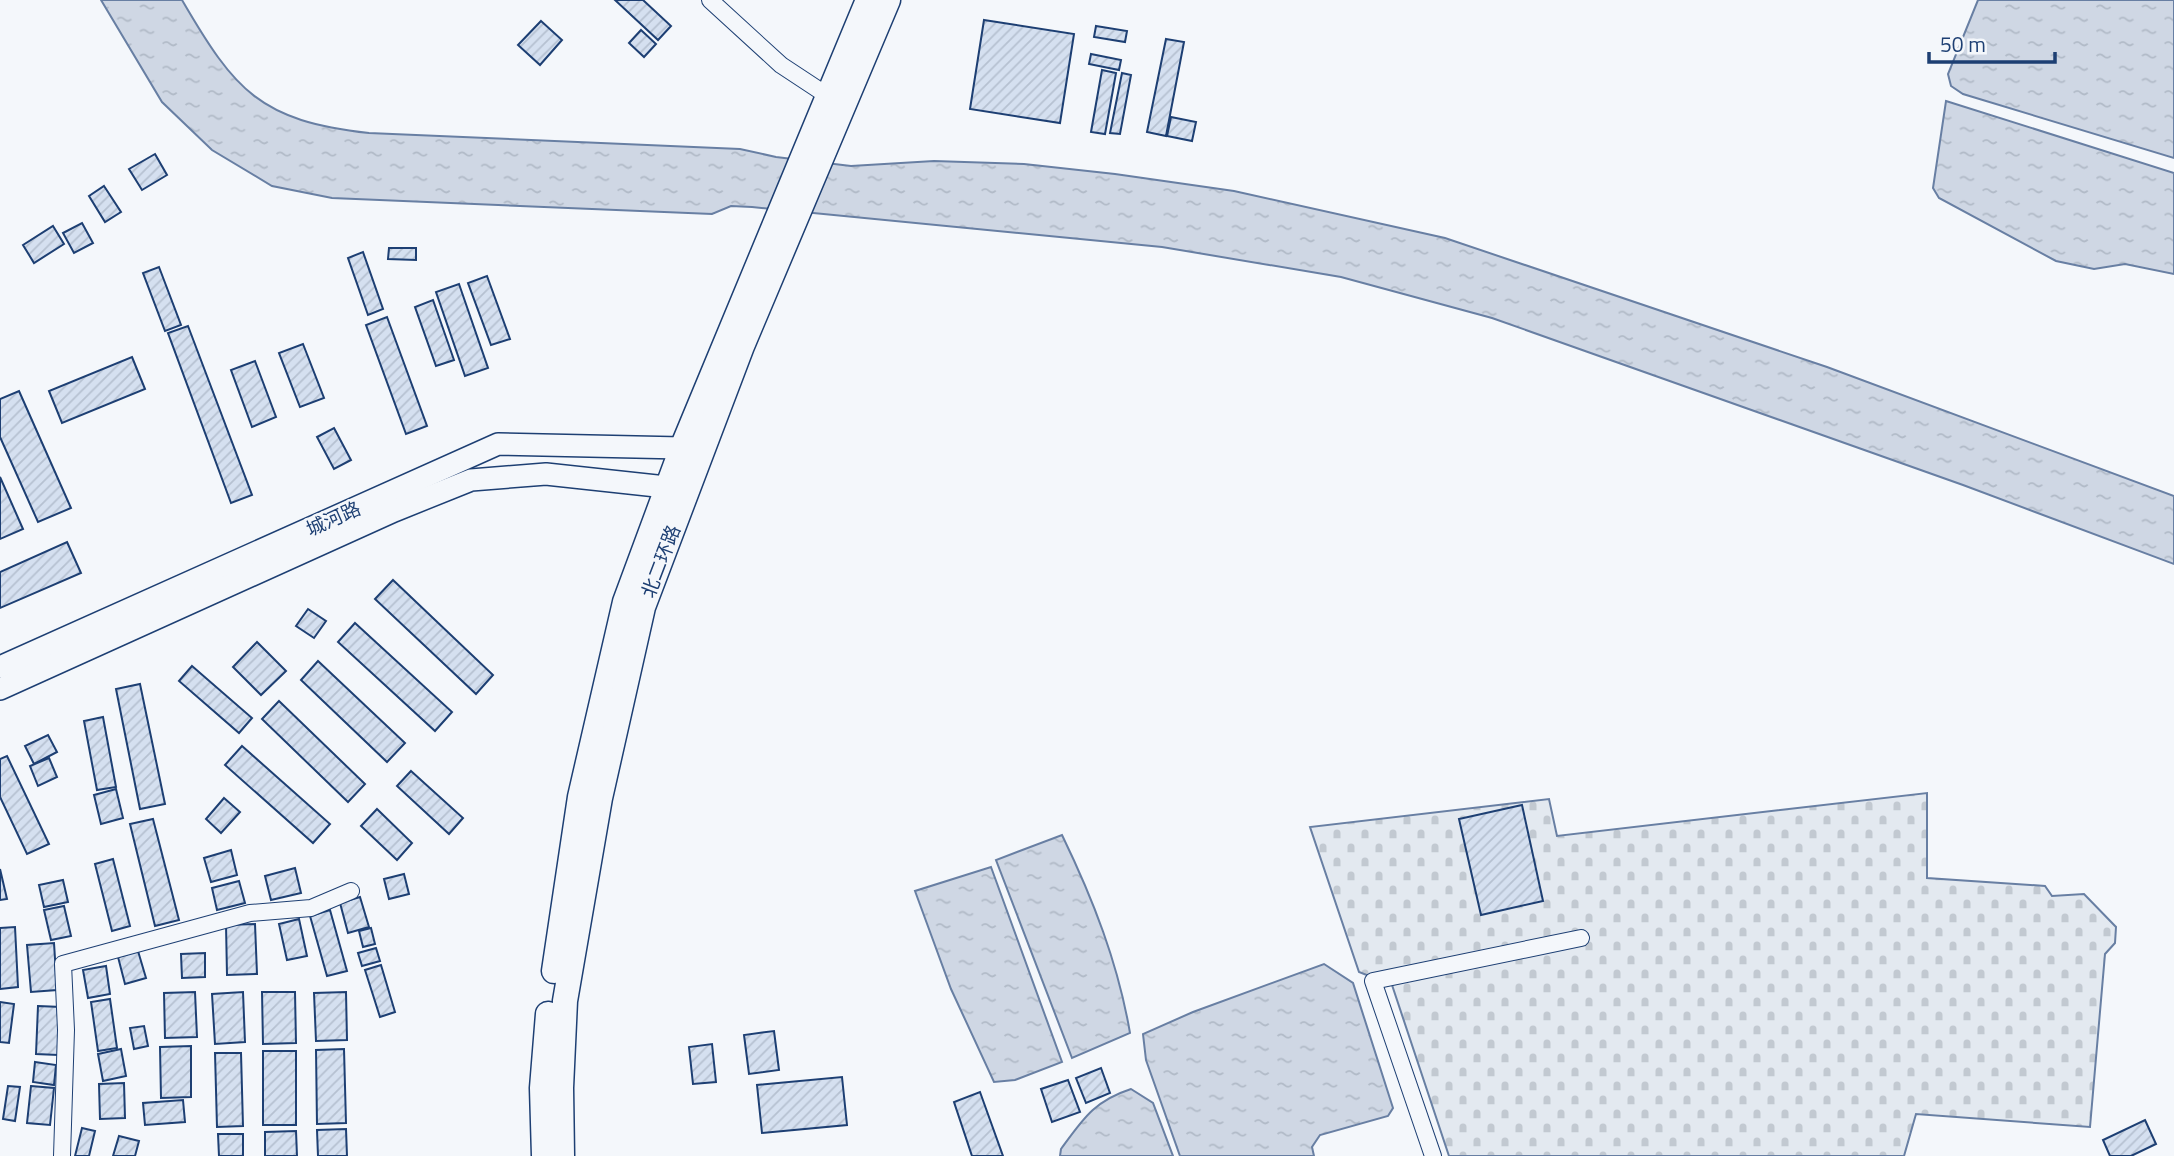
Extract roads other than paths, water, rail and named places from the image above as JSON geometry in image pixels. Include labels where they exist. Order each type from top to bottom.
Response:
[{"type":"main road","name":"北二环路","points":[[825,127],[828,96],[868,0]]},
{"type":"main road","name":"北二环路","points":[[544,1156],[542,1088],[550,999],[580,797],[625,602],[681,448],[781,231],[825,127],[888,0]]},
{"type":"main road","name":"北二环路","points":[[562,1156],[561,1088],[565,1001],[600,798],[643,607],[742,346],[781,231]]},
{"type":"main road","name":"城河路","points":[[0,667],[498,444],[681,448]]},
{"type":"main road","name":"城河路","points":[[0,689],[394,511],[471,480],[545,474],[666,487]]},
{"type":"street","points":[[710,0],[780,65],[828,96]]},
{"type":"street","points":[[62,1156],[66,1030],[63,964],[250,913],[311,908],[351,891]]},
{"type":"street","points":[[1433,1156],[1373,981],[1581,938]]},
{"type":"water","points":[[101,0],[182,0],[218,57],[255,96],[276,110],[332,128],[369,133],[740,149],[776,157],[851,166],[934,161],[1024,164],[1234,191],[1445,238],[1827,367],[2174,496],[2174,564],[1963,485],[1492,318],[1341,277],[1162,247],[752,207],[731,206],[712,214],[332,198],[272,186],[212,150],[162,102]]},
{"type":"water","points":[[1978,0],[2174,0],[2174,158],[1963,94],[1951,86],[1948,74]]},
{"type":"water","points":[[1946,101],[2174,173],[2174,274],[2125,264],[2094,269],[2056,261],[1939,198],[1933,188]]},
{"type":"water","points":[[1062,835],[1103,932],[1119,982],[1130,1033],[1072,1058],[996,860]]},
{"type":"water","points":[[991,867],[1062,1062],[1015,1080],[994,1082],[951,989],[915,891]]},
{"type":"water","points":[[1324,964],[1353,983],[1393,1108],[1388,1116],[1320,1135],[1312,1147],[1314,1156],[1180,1156],[1146,1060],[1143,1034],[1193,1012]]},
{"type":"water","points":[[1131,1089],[1153,1103],[1173,1156],[1060,1156],[1061,1149],[1090,1112],[1108,1099]]}]
